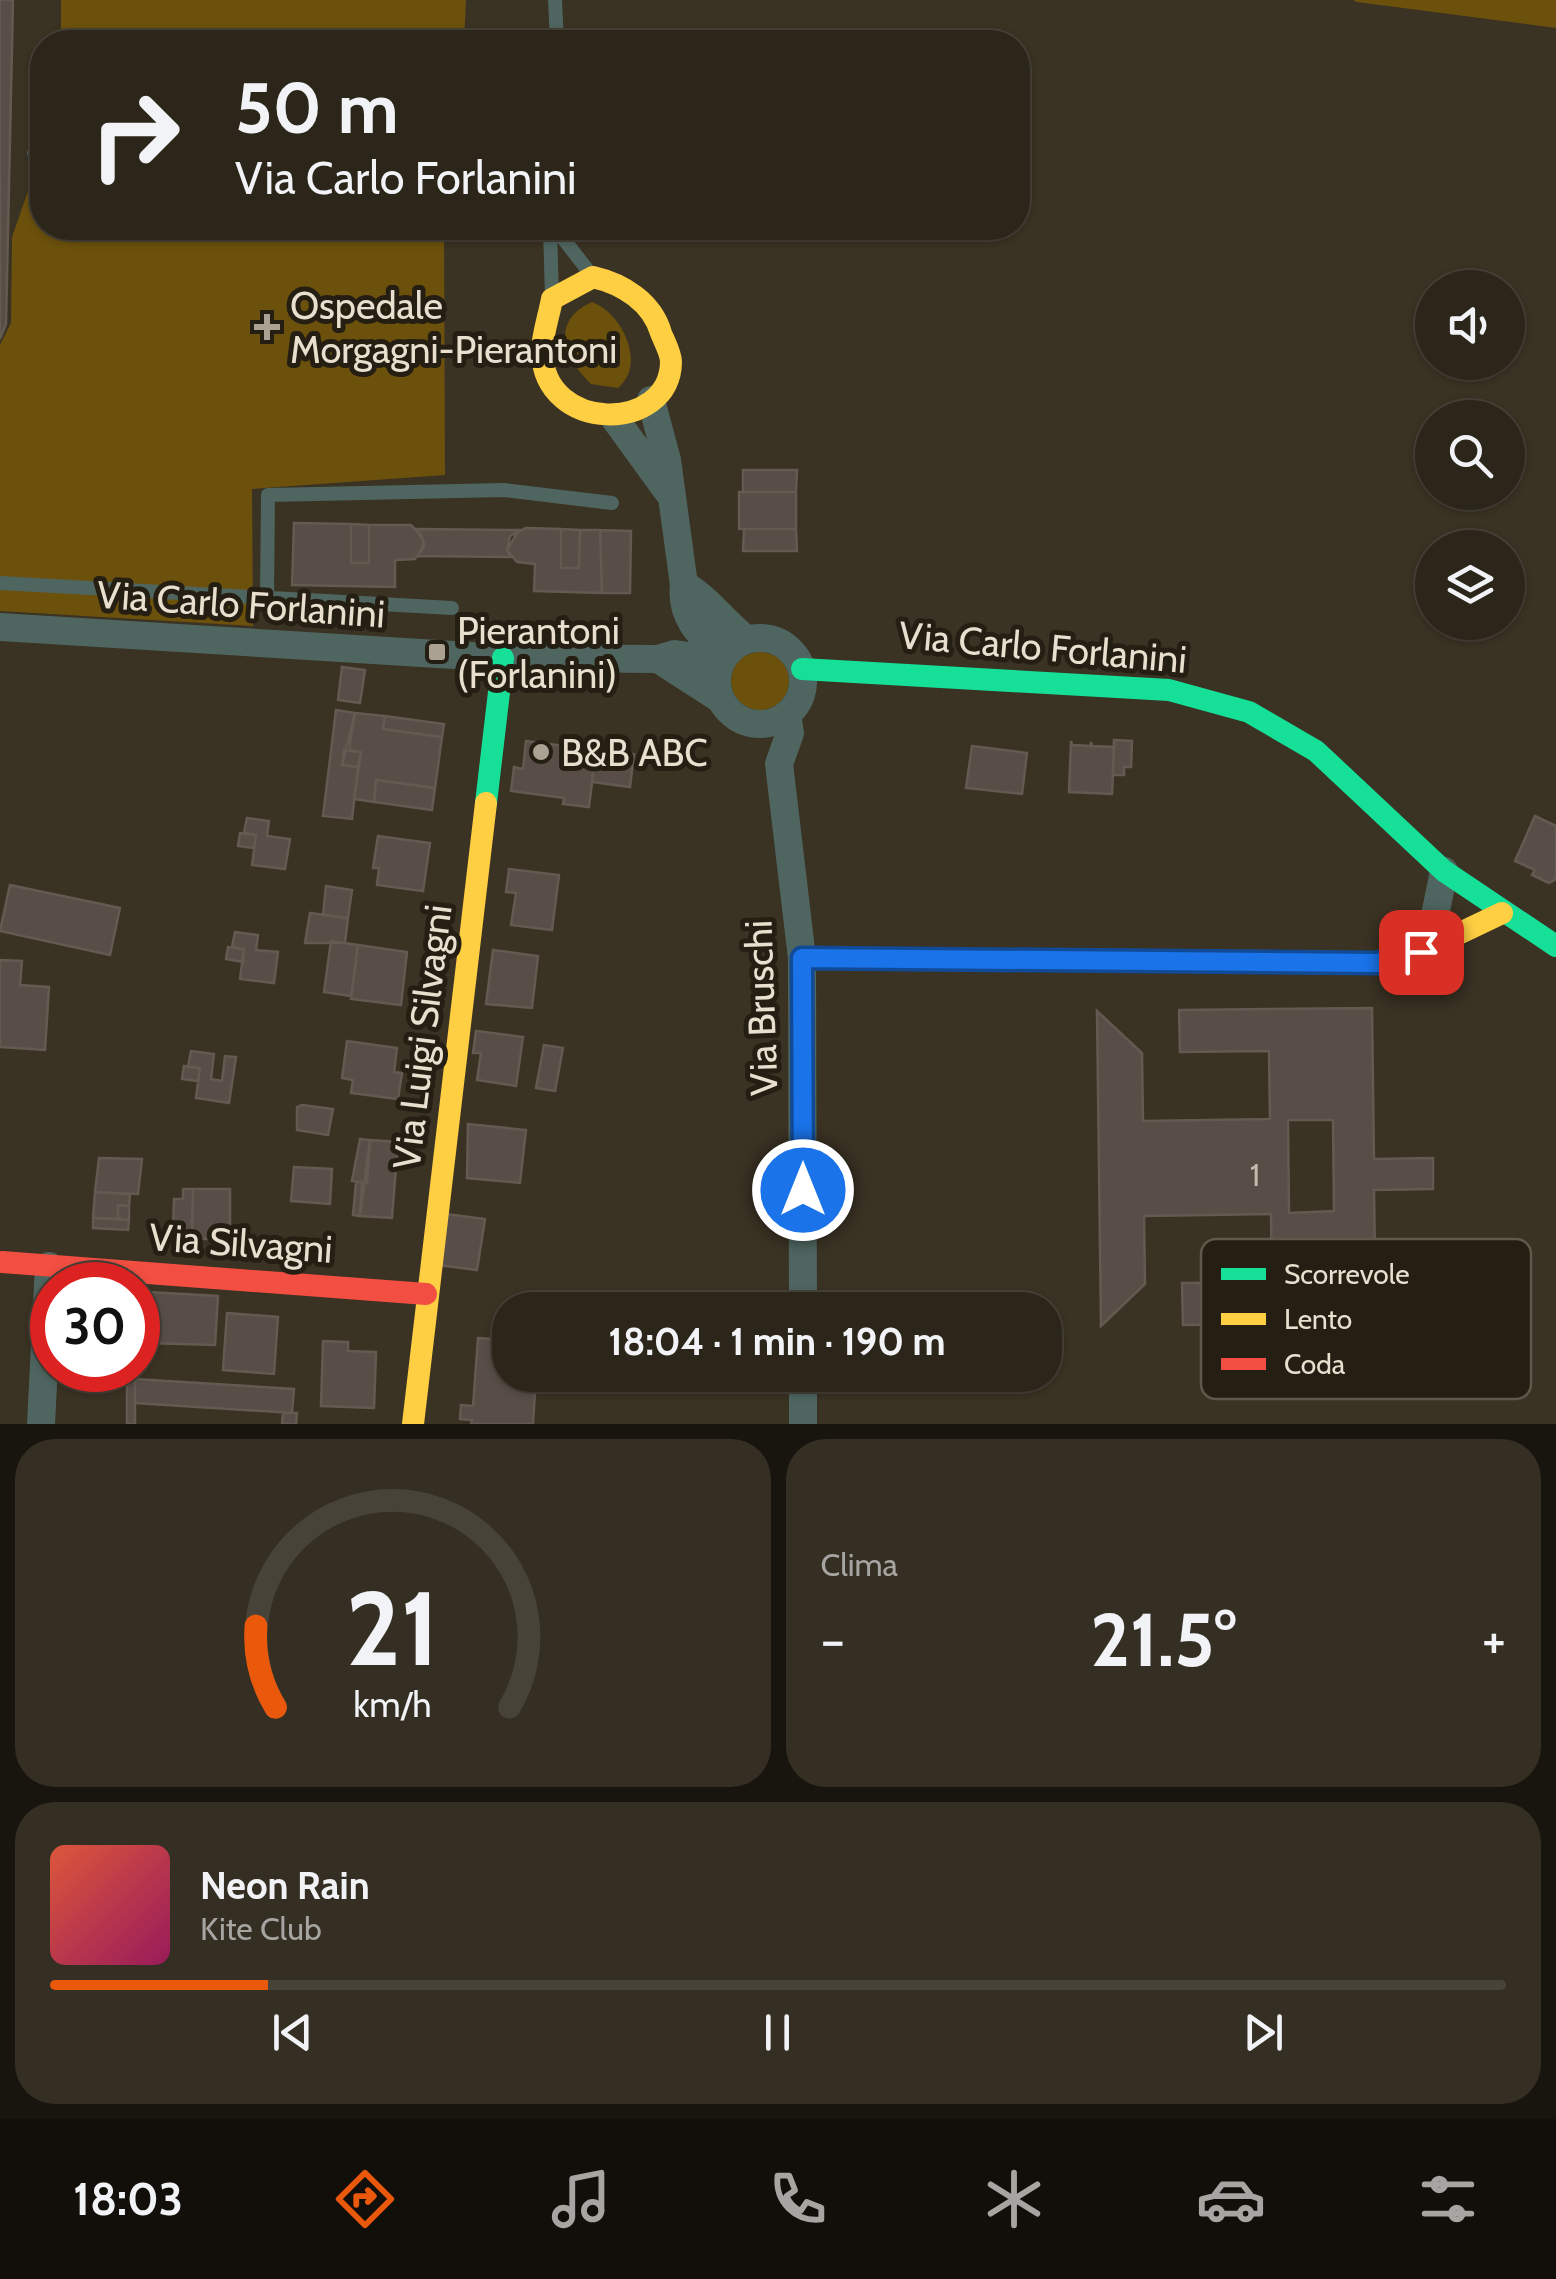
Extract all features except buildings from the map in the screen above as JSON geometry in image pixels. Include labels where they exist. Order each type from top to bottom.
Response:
[{"type":"street","points":[[593,277],[628,288],[665,334],[668,369],[652,400],[615,419],[587,416],[554,390],[543,349],[543,324],[552,299],[593,277]]},
{"type":"street","points":[[652,400],[667,460],[668,492],[684,586],[682,603],[694,628],[722,659]]},
{"type":"street","points":[[615,419],[668,492]]},
{"type":"street","points":[[684,586],[700,593],[718,618],[746,639],[781,642],[802,669],[801,694],[787,714],[766,723],[744,721]]},
{"type":"street","name":"Via Carlo Forlanini","points":[[0,627],[503,658],[658,659],[676,654],[722,659]]},
{"type":"street","points":[[720,698],[717,673],[722,659],[746,639]]},
{"type":"street","name":"Via Luigi Silvagni","points":[[414,1424],[426,1294],[503,658]]},
{"type":"street","points":[[658,659],[720,698],[744,721],[757,744],[779,764]]},
{"type":"street","name":"Via Carlo Forlanini","points":[[802,669],[1169,690],[1212,699],[1276,724],[1316,751],[1444,871],[1556,946]]},
{"type":"street","name":"Via Bruschi","points":[[787,714],[790,734],[779,764],[802,958],[803,1292]]},
{"type":"street","points":[[1429,945],[1444,871]]},
{"type":"street","points":[[802,958],[1377,963],[1408,958],[1502,913]]},
{"type":"street","name":"Via Silvagni","points":[[2,1262],[30,1264]]},
{"type":"street","name":"Via Silvagni","points":[[160,1274],[426,1294]]},
{"type":"street","points":[[41,1424],[43,1392]]},
{"type":"street","points":[[803,1392],[803,1424]]},
{"type":"lane","points":[[555,0],[556,30]]},
{"type":"lane","points":[[552,240],[552,299]]},
{"type":"lane","points":[[562,240],[593,277]]},
{"type":"lane","points":[[267,597],[268,495],[504,490],[612,503]]},
{"type":"lane","points":[[0,583],[452,608]]},
{"type":"shaded area","points":[[61,0],[466,0],[465,30],[61,30]]},
{"type":"shaded area","points":[[1353,0],[1556,0],[1556,28],[1357,2]]},
{"type":"shaded area","points":[[30,185],[30,240],[444,240],[445,475],[252,489],[253,626],[0,611],[0,345],[11,323],[12,237]]},
{"type":"shaded area","points":[[592,302],[613,317],[627,340],[630,366],[618,388],[591,384],[569,352],[566,330],[570,319]]},
{"type":"shaded area","points":[[760,652],[781,660],[789,681],[781,702],[760,710],[739,702],[731,681],[739,660]]},
{"type":"traffic: fast","points":[[486,803],[503,658]]},
{"type":"traffic: fast","points":[[802,669],[1169,690],[1249,712],[1316,751],[1444,871],[1556,946]]},
{"type":"traffic: slow","points":[[593,277],[625,290],[651,312],[670,355],[665,385],[651,402],[630,412],[583,410],[563,398],[548,379],[542,346],[552,299],[593,277]]},
{"type":"traffic: slow","points":[[413,1424],[486,803]]},
{"type":"traffic: slow","points":[[802,958],[1377,963],[1408,958],[1502,913]]},
{"type":"traffic: jam","points":[[2,1262],[426,1294]]},
{"type":"place","name":"Ospedale Morgagni-Pierantoni","points":[[267,327]]},
{"type":"place","name":"Pierantoni (Forlanini)","points":[[437,652]]},
{"type":"place","name":"B&B ABC","points":[[541,752]]},
{"type":"route","points":[[803,1190],[802,958],[1377,963],[1421,952]]}]
